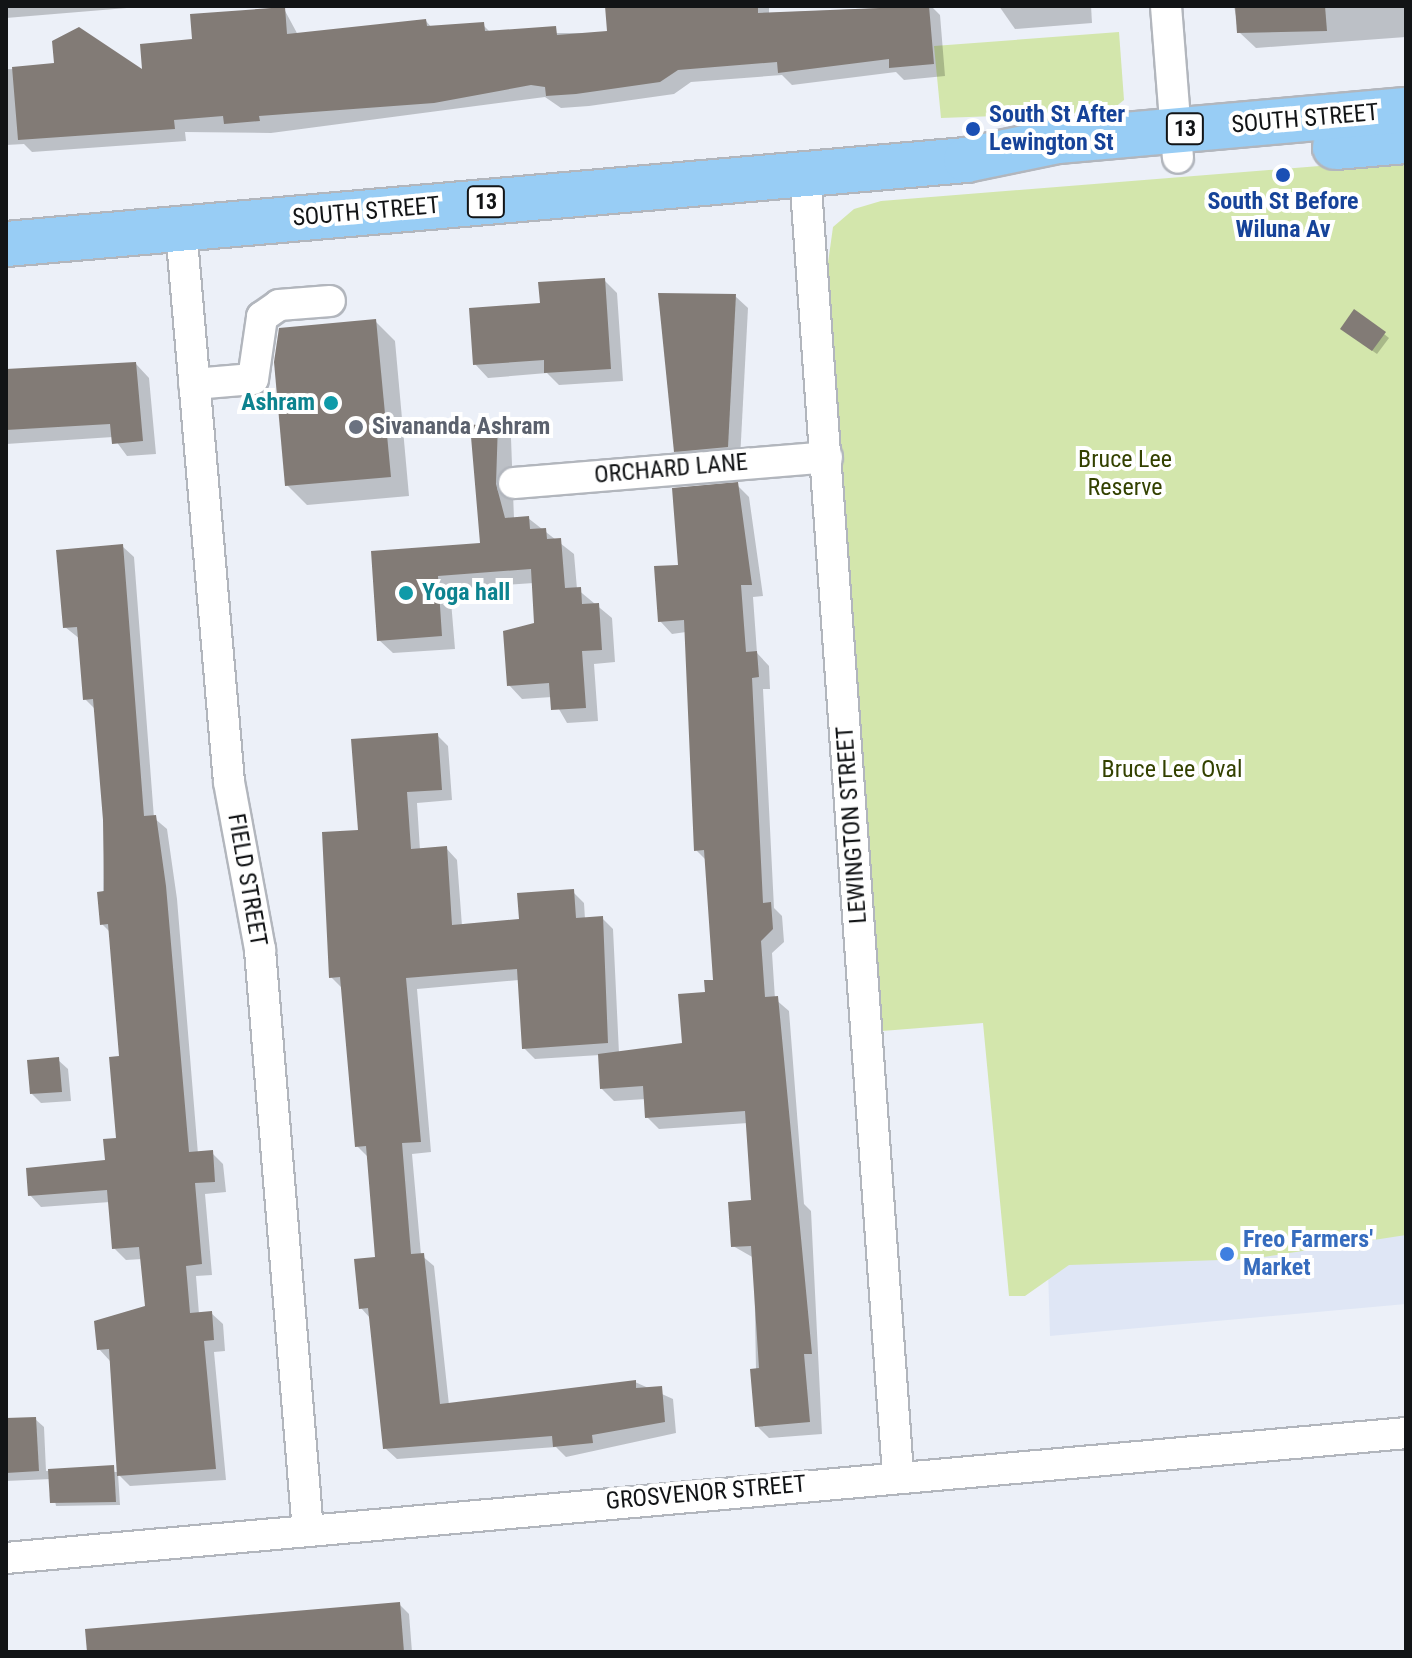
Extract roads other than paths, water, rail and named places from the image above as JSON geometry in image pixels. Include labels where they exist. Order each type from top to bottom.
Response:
[{"type":"main road","name":"SOUTH STREET","points":[[1177,144],[1406,110]]},
{"type":"main road","name":"SOUTH STREET","points":[[6,244],[966,160],[1058,141],[1177,144],[1406,141]]},
{"type":"street","points":[[1166,6],[1177,144]]},
{"type":"street","name":"LEWINGTON STREET","points":[[805,174],[898,1476]]},
{"type":"street","name":"FIELD STREET","points":[[181,229],[229,782],[260,950],[308,1531]]},
{"type":"street","points":[[194,384],[253,379],[262,317],[279,305],[330,301]]},
{"type":"street","name":"ORCHARD LANE","points":[[514,483],[827,457]]},
{"type":"street","name":"GROSVENOR STREET","points":[[6,1558],[1406,1433]]},
{"type":"place","name":"South St After Lewington St","points":[[973,129]]},
{"type":"place","name":"South St Before Wiluna Av","points":[[1283,175]]},
{"type":"place","name":"Ashram","points":[[331,403]]},
{"type":"place","name":"Sivananda Ashram","points":[[356,427]]},
{"type":"place","name":"Yoga hall","points":[[406,593]]},
{"type":"place","name":"Freo Farmers' Market","points":[[1227,1254]]},
{"type":"park label","name":"Bruce Lee Reserve","points":[[1125,474]]},
{"type":"park label","name":"Bruce Lee Oval","points":[[1172,770]]}]
